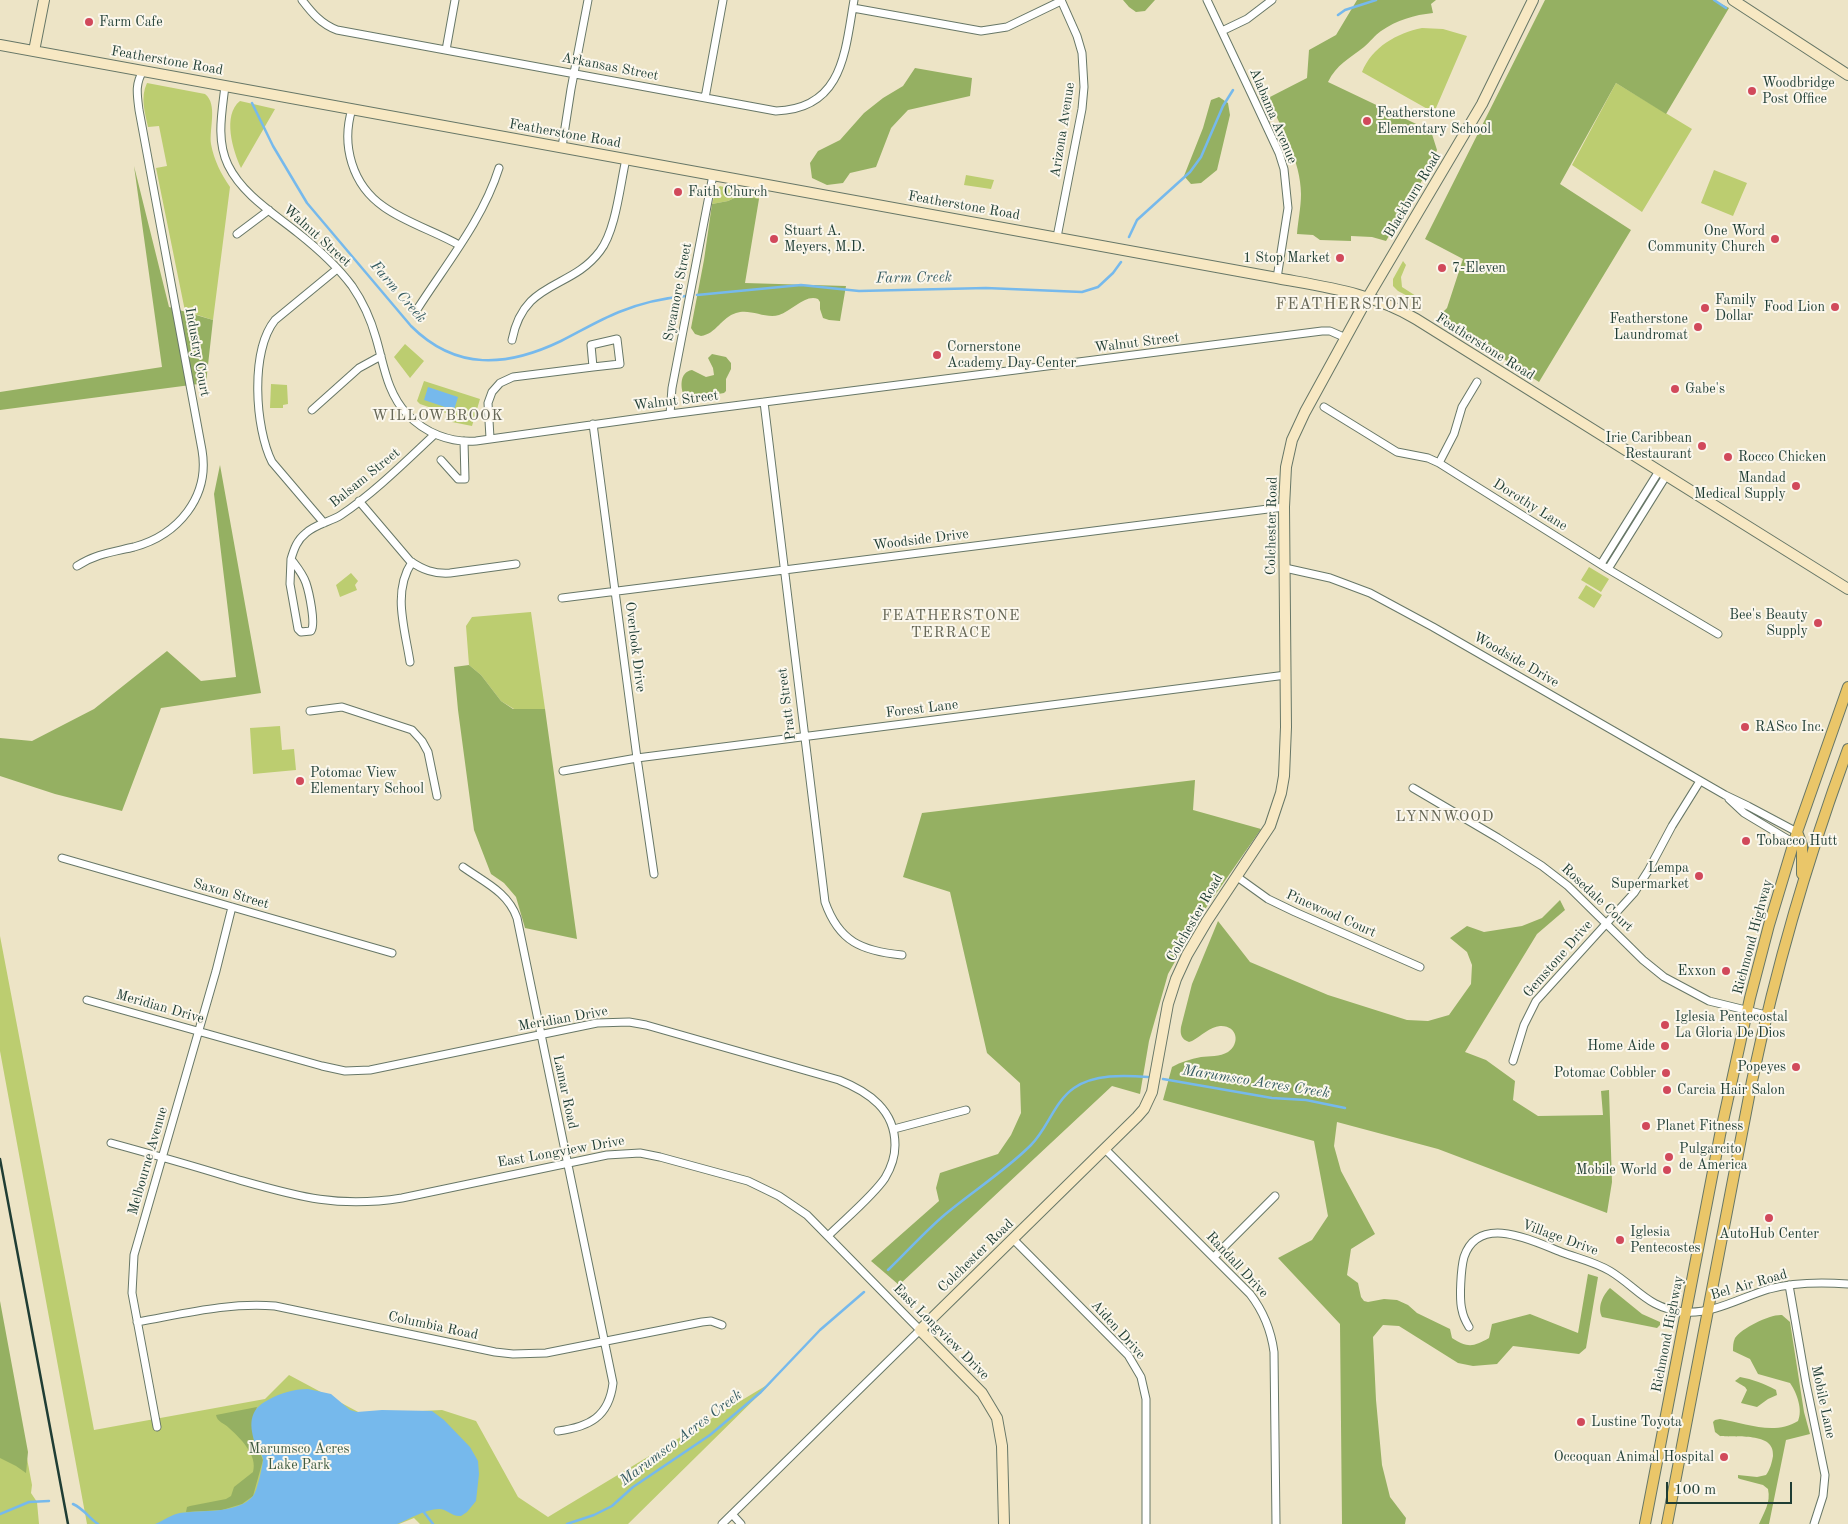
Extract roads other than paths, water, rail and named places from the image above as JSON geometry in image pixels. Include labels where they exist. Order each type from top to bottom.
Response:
[{"type":"main road","name":"Richmond Highway","points":[[1646,1524],[1722,1126],[1747,1011],[1797,832],[1848,687]]},
{"type":"main road","points":[[1667,1524],[1750,1090],[1766,1016],[1822,822],[1848,749]]},
{"type":"main road","points":[[1797,832],[1802,849],[1802,888]]},
{"type":"street","points":[[34,51],[44,0]]},
{"type":"street","name":"Arkansas Street","points":[[302,0],[317,18],[330,28],[337,30],[776,111],[792,110],[811,102],[827,90],[838,74],[854,0]]},
{"type":"street","points":[[446,50],[455,0]]},
{"type":"street","points":[[562,147],[588,0]]},
{"type":"street","points":[[705,98],[723,0]]},
{"type":"street","points":[[853,8],[981,31],[1007,27],[1061,0]]},
{"type":"street","name":"Arizona Avenue","points":[[1056,237],[1082,109],[1084,87],[1082,53],[1077,36],[1061,0]]},
{"type":"street","name":"Alabama Avenue","points":[[1207,0],[1279,153],[1284,169],[1288,208],[1277,278]]},
{"type":"street","points":[[1222,32],[1247,19],[1272,0]]},
{"type":"street","name":"Blackburn Road","points":[[1368,297],[1482,104],[1534,0]]},
{"type":"street","points":[[1733,0],[1848,75]]},
{"type":"street","name":"Featherstone Road","points":[[0,45],[1056,237],[1368,297],[1392,306],[1416,319],[1848,590]]},
{"type":"street","name":"Industry Court","points":[[77,566],[94,556],[106,552],[146,543],[172,528],[189,511],[197,496],[203,477],[202,450],[139,110],[136,87],[143,71]]},
{"type":"street","name":"Walnut Street","points":[[225,86],[221,129],[223,150],[235,177],[243,187],[269,210],[310,243],[351,285],[361,302],[376,337],[385,374],[399,404],[415,421],[435,434],[451,439],[464,441],[490,438],[1322,331],[1330,331],[1346,338]]},
{"type":"street","points":[[352,109],[347,133],[350,160],[360,183],[385,208],[459,245]]},
{"type":"street","points":[[512,340],[519,314],[532,298],[586,266],[602,247],[610,231],[626,159]]},
{"type":"street","points":[[418,308],[484,205],[499,168]]},
{"type":"street","name":"Sycamore Street","points":[[670,414],[672,388],[713,175]]},
{"type":"street","points":[[237,234],[269,210]]},
{"type":"street","points":[[324,523],[279,472],[269,456],[261,432],[258,392],[262,348],[265,335],[270,326],[337,269]]},
{"type":"street","name":"Colchester Road","points":[[722,1524],[1105,1149],[1137,1117],[1150,1100],[1168,1004],[1176,979],[1187,955],[1207,921],[1270,826],[1281,793],[1284,776],[1286,675],[1284,507],[1286,467],[1292,440],[1302,419],[1368,297]]},
{"type":"street","points":[[490,438],[488,403],[492,392],[500,382],[513,377],[620,364],[617,339],[591,345],[593,367]]},
{"type":"street","points":[[312,410],[358,368],[381,356]]},
{"type":"street","points":[[1438,463],[1454,434],[1462,407],[1477,382]]},
{"type":"street","name":"Pratt Street","points":[[764,402],[825,902],[829,913],[842,933],[861,947],[879,953],[902,955]]},
{"type":"street","name":"Dorothy Lane","points":[[1324,407],[1397,452],[1428,458],[1438,463],[1608,569],[1718,634]]},
{"type":"street","name":"Overlook Drive","points":[[594,424],[637,758],[654,874]]},
{"type":"street","name":"Balsam Street","points":[[291,559],[301,572],[306,584],[314,624],[310,631],[304,632],[298,629],[290,584],[291,559],[299,540],[314,527],[340,515],[435,434]]},
{"type":"street","points":[[441,460],[458,479],[465,478],[464,441]]},
{"type":"street","points":[[1601,564],[1662,473]]},
{"type":"street","points":[[1608,569],[1662,473]]},
{"type":"street","points":[[359,500],[412,562],[420,568],[440,574],[516,564]]},
{"type":"street","name":"Woodside Drive","points":[[562,598],[1284,507]]},
{"type":"street","points":[[410,662],[401,589],[404,577],[412,562]]},
{"type":"street","name":"Woodside Drive","points":[[1285,568],[1330,578],[1370,593],[1433,627],[1725,795],[1797,832]]},
{"type":"street","name":"Forest Lane","points":[[562,771],[637,758],[1286,675]]},
{"type":"street","points":[[310,711],[342,707],[412,730],[422,741],[428,752],[438,796]]},
{"type":"street","name":"Gemstone Drive","points":[[1513,1061],[1524,1025],[1536,1001],[1627,901],[1641,882],[1700,781]]},
{"type":"street","name":"Rosedale Court","points":[[1413,788],[1542,866],[1568,886],[1643,960],[1664,977],[1709,1002],[1766,1016]]},
{"type":"street","name":"Woodside Drive","points":[[1725,795],[1744,813],[1794,843]]},
{"type":"street","name":"Saxon Street","points":[[62,858],[392,953]]},
{"type":"street","name":"Lamar Road","points":[[463,867],[499,891],[514,908],[612,1383],[609,1401],[604,1410],[593,1421],[573,1429],[558,1431]]},
{"type":"street","name":"Pinewood Court","points":[[1236,876],[1260,894],[1295,912],[1420,967]]},
{"type":"street","name":"Melbourne Avenue","points":[[157,1427],[132,1293],[134,1256],[232,907]]},
{"type":"street","name":"Meridian Drive","points":[[88,1000],[345,1071],[370,1070],[605,1022],[629,1022],[646,1025],[852,1085],[878,1103],[890,1119],[894,1129]]},
{"type":"street","points":[[828,1236],[886,1177],[894,1157],[894,1129],[966,1110]]},
{"type":"street","name":"East Longview Drive","points":[[112,1143],[296,1196],[345,1202],[376,1202],[402,1198],[613,1154],[640,1153],[660,1156],[748,1181],[779,1196],[807,1215],[982,1393],[997,1418],[1002,1446],[1004,1524]]},
{"type":"street","name":"Randall Drive","points":[[1105,1149],[1250,1294],[1265,1318],[1272,1338],[1274,1352],[1276,1524]]},
{"type":"street","points":[[1214,1257],[1275,1196]]},
{"type":"street","name":"Village Drive","points":[[1469,1327],[1461,1308],[1464,1258],[1474,1242],[1484,1236],[1496,1233],[1517,1236],[1597,1265],[1626,1281],[1643,1297],[1653,1303],[1686,1312]]},
{"type":"street","name":"Aiden Drive","points":[[1013,1239],[1128,1355],[1141,1377],[1146,1400],[1146,1524]]},
{"type":"street","name":"Bel Air Road","points":[[1686,1312],[1709,1310],[1751,1295],[1789,1285],[1819,1282],[1848,1284]]},
{"type":"street","name":"Mobile Lane","points":[[1789,1285],[1806,1383],[1825,1475],[1823,1496],[1814,1524]]},
{"type":"street","name":"Columbia Road","points":[[137,1322],[223,1306],[257,1304],[513,1354],[546,1353],[702,1322],[710,1321],[722,1325]]},
{"type":"street","points":[[732,1514],[741,1524]]},
{"type":"water","points":[[428,387],[458,397],[454,410],[424,400]]},
{"type":"water","points":[[308,1389],[331,1394],[350,1410],[357,1412],[382,1410],[432,1411],[444,1420],[470,1447],[478,1461],[479,1474],[476,1501],[461,1516],[442,1509],[434,1509],[397,1524],[155,1524],[177,1514],[219,1510],[247,1502],[253,1496],[256,1489],[263,1459],[256,1446],[252,1432],[251,1425],[254,1414],[261,1404],[278,1395]]},
{"type":"waterway","name":"Farm Creek","points":[[1338,15],[1345,10],[1376,0]]},
{"type":"waterway","name":"Farm Creek","points":[[1714,0],[1726,8]]},
{"type":"waterway","name":"Farm Creek","points":[[1129,237],[1137,220],[1190,172],[1201,157],[1223,106],[1233,90]]},
{"type":"waterway","name":"Farm Creek","points":[[252,103],[273,146],[307,203],[411,326],[428,341],[446,351],[464,357],[483,360],[502,360],[521,356],[541,350],[604,318],[627,309],[652,301],[686,296]]},
{"type":"waterway","name":"Farm Creek","points":[[697,295],[801,285],[859,291],[986,288],[1082,292],[1098,287],[1113,273],[1121,262]]},
{"type":"waterway","name":"Marumsco Acres Creek","points":[[888,1270],[940,1219],[1031,1145],[1061,1100],[1074,1088],[1082,1083],[1110,1076],[1148,1077]]},
{"type":"waterway","name":"Marumsco Acres Creek","points":[[1163,1079],[1272,1098],[1306,1100],[1345,1108]]},
{"type":"waterway","name":"Marumsco Acres Creek","points":[[567,1524],[594,1515],[612,1506],[633,1487],[710,1435],[761,1392],[820,1330],[864,1292]]},
{"type":"waterway","name":"Marumsco Acres Creek","points":[[0,1514],[29,1502],[49,1501]]},
{"type":"waterway","name":"Marumsco Acres Creek","points":[[73,1504],[98,1524]]},
{"type":"waterway","name":"Marumsco Acres Creek","points":[[423,1511],[433,1524]]},
{"type":"railway","points":[[0,1159],[68,1524]]},
{"type":"place","name":"Farm Cafe","points":[[89,22]]},
{"type":"place","name":"Woodbridge Post Office","points":[[1752,91]]},
{"type":"place","name":"Featherstone Elementary School","points":[[1367,121]]},
{"type":"place","name":"Faith Church","points":[[678,192]]},
{"type":"place","name":"Stuart A. Meyers, M.D.","points":[[774,239]]},
{"type":"place","name":"One Word Community Church","points":[[1775,239]]},
{"type":"place","name":"1 Stop Market","points":[[1340,258]]},
{"type":"place","name":"7-Eleven","points":[[1442,268]]},
{"type":"place","name":"Food Lion","points":[[1835,307]]},
{"type":"place","name":"Family Dollar","points":[[1705,308]]},
{"type":"place","name":"Featherstone Laundromat","points":[[1698,327]]},
{"type":"place","name":"Cornerstone Academy Day Center","points":[[937,355]]},
{"type":"place","name":"Gabe's","points":[[1675,389]]},
{"type":"place","name":"Irie Caribbean Restaurant","points":[[1702,446]]},
{"type":"place","name":"Rocco Chicken","points":[[1728,457]]},
{"type":"place","name":"Mandad Medical Supply","points":[[1796,486]]},
{"type":"place","name":"Bee's Beauty Supply","points":[[1818,623]]},
{"type":"place","name":"RASco Inc.","points":[[1745,727]]},
{"type":"place","name":"Potomac View Elementary School","points":[[300,781]]},
{"type":"place","name":"Tobacco Hutt","points":[[1746,841]]},
{"type":"place","name":"Lempa Supermarket","points":[[1699,876]]},
{"type":"place","name":"Exxon","points":[[1726,971]]},
{"type":"place","name":"Iglesia Pentecostal La Gloria De Dios","points":[[1665,1025]]},
{"type":"place","name":"Home Aide","points":[[1665,1046]]},
{"type":"place","name":"Popeyes","points":[[1796,1067]]},
{"type":"place","name":"Potomac Cobbler","points":[[1666,1073]]},
{"type":"place","name":"Carcia Hair Salon","points":[[1667,1090]]},
{"type":"place","name":"Planet Fitness","points":[[1646,1126]]},
{"type":"place","name":"Pulgarcito de America","points":[[1669,1157]]},
{"type":"place","name":"Mobile World","points":[[1667,1170]]},
{"type":"place","name":"AutoHub Center","points":[[1769,1218]]},
{"type":"place","name":"Iglesia Pentecostes","points":[[1620,1240]]},
{"type":"place","name":"Lustine Toyota","points":[[1581,1422]]},
{"type":"place","name":"Occoquan Animal Hospital","points":[[1724,1457]]},
{"type":"district","name":"FEATHERSTONE","points":[[1349,305]]},
{"type":"district","name":"WILLOWBROOK","points":[[438,416]]},
{"type":"district","name":"FEATHERSTONE TERRACE","points":[[951,624]]},
{"type":"district","name":"LYNNWOOD","points":[[1445,817]]},
{"type":"park label","name":"Marumsco Acres Lake Park","points":[[299,1458]]}]
